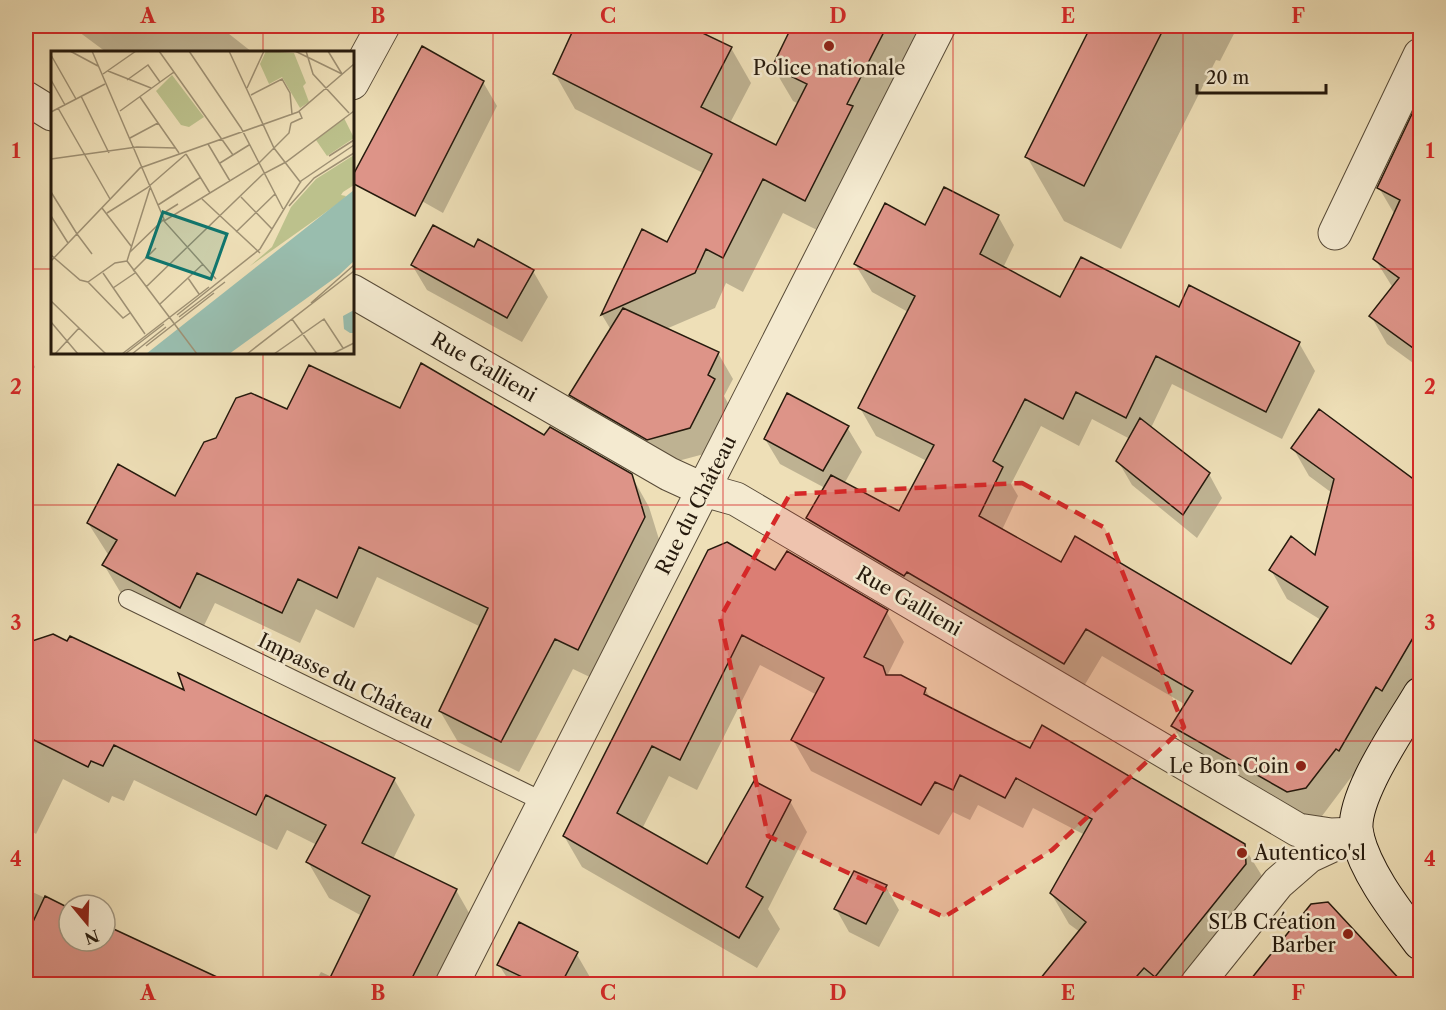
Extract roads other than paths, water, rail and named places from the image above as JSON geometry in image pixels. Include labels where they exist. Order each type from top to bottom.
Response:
[{"type":"street","points":[[354,79],[383,26]]},
{"type":"street","name":"Rue du Château","points":[[452,984],[939,26]]},
{"type":"street","points":[[1335,233],[1420,55]]},
{"type":"street","points":[[26,98],[51,113]]},
{"type":"street","name":"Rue Gallieni","points":[[354,292],[669,474],[704,490],[736,499],[1298,830],[1322,834],[1357,834]]},
{"type":"street","points":[[1420,694],[1369,781],[1359,807],[1357,834],[1372,871],[1398,914],[1420,943]]},
{"type":"street","points":[[1197,984],[1278,883],[1309,856],[1357,834]]},
{"type":"lane","name":"Impasse du Château","points":[[128,599],[544,802]]},
{"type":"place","name":"Police nationale","points":[[829,46]]},
{"type":"place","name":"Le Bon Coin","points":[[1301,766]]},
{"type":"place","name":"Autentico'sl","points":[[1242,853]]},
{"type":"place","name":"SLB Création Barber","points":[[1348,934]]}]
